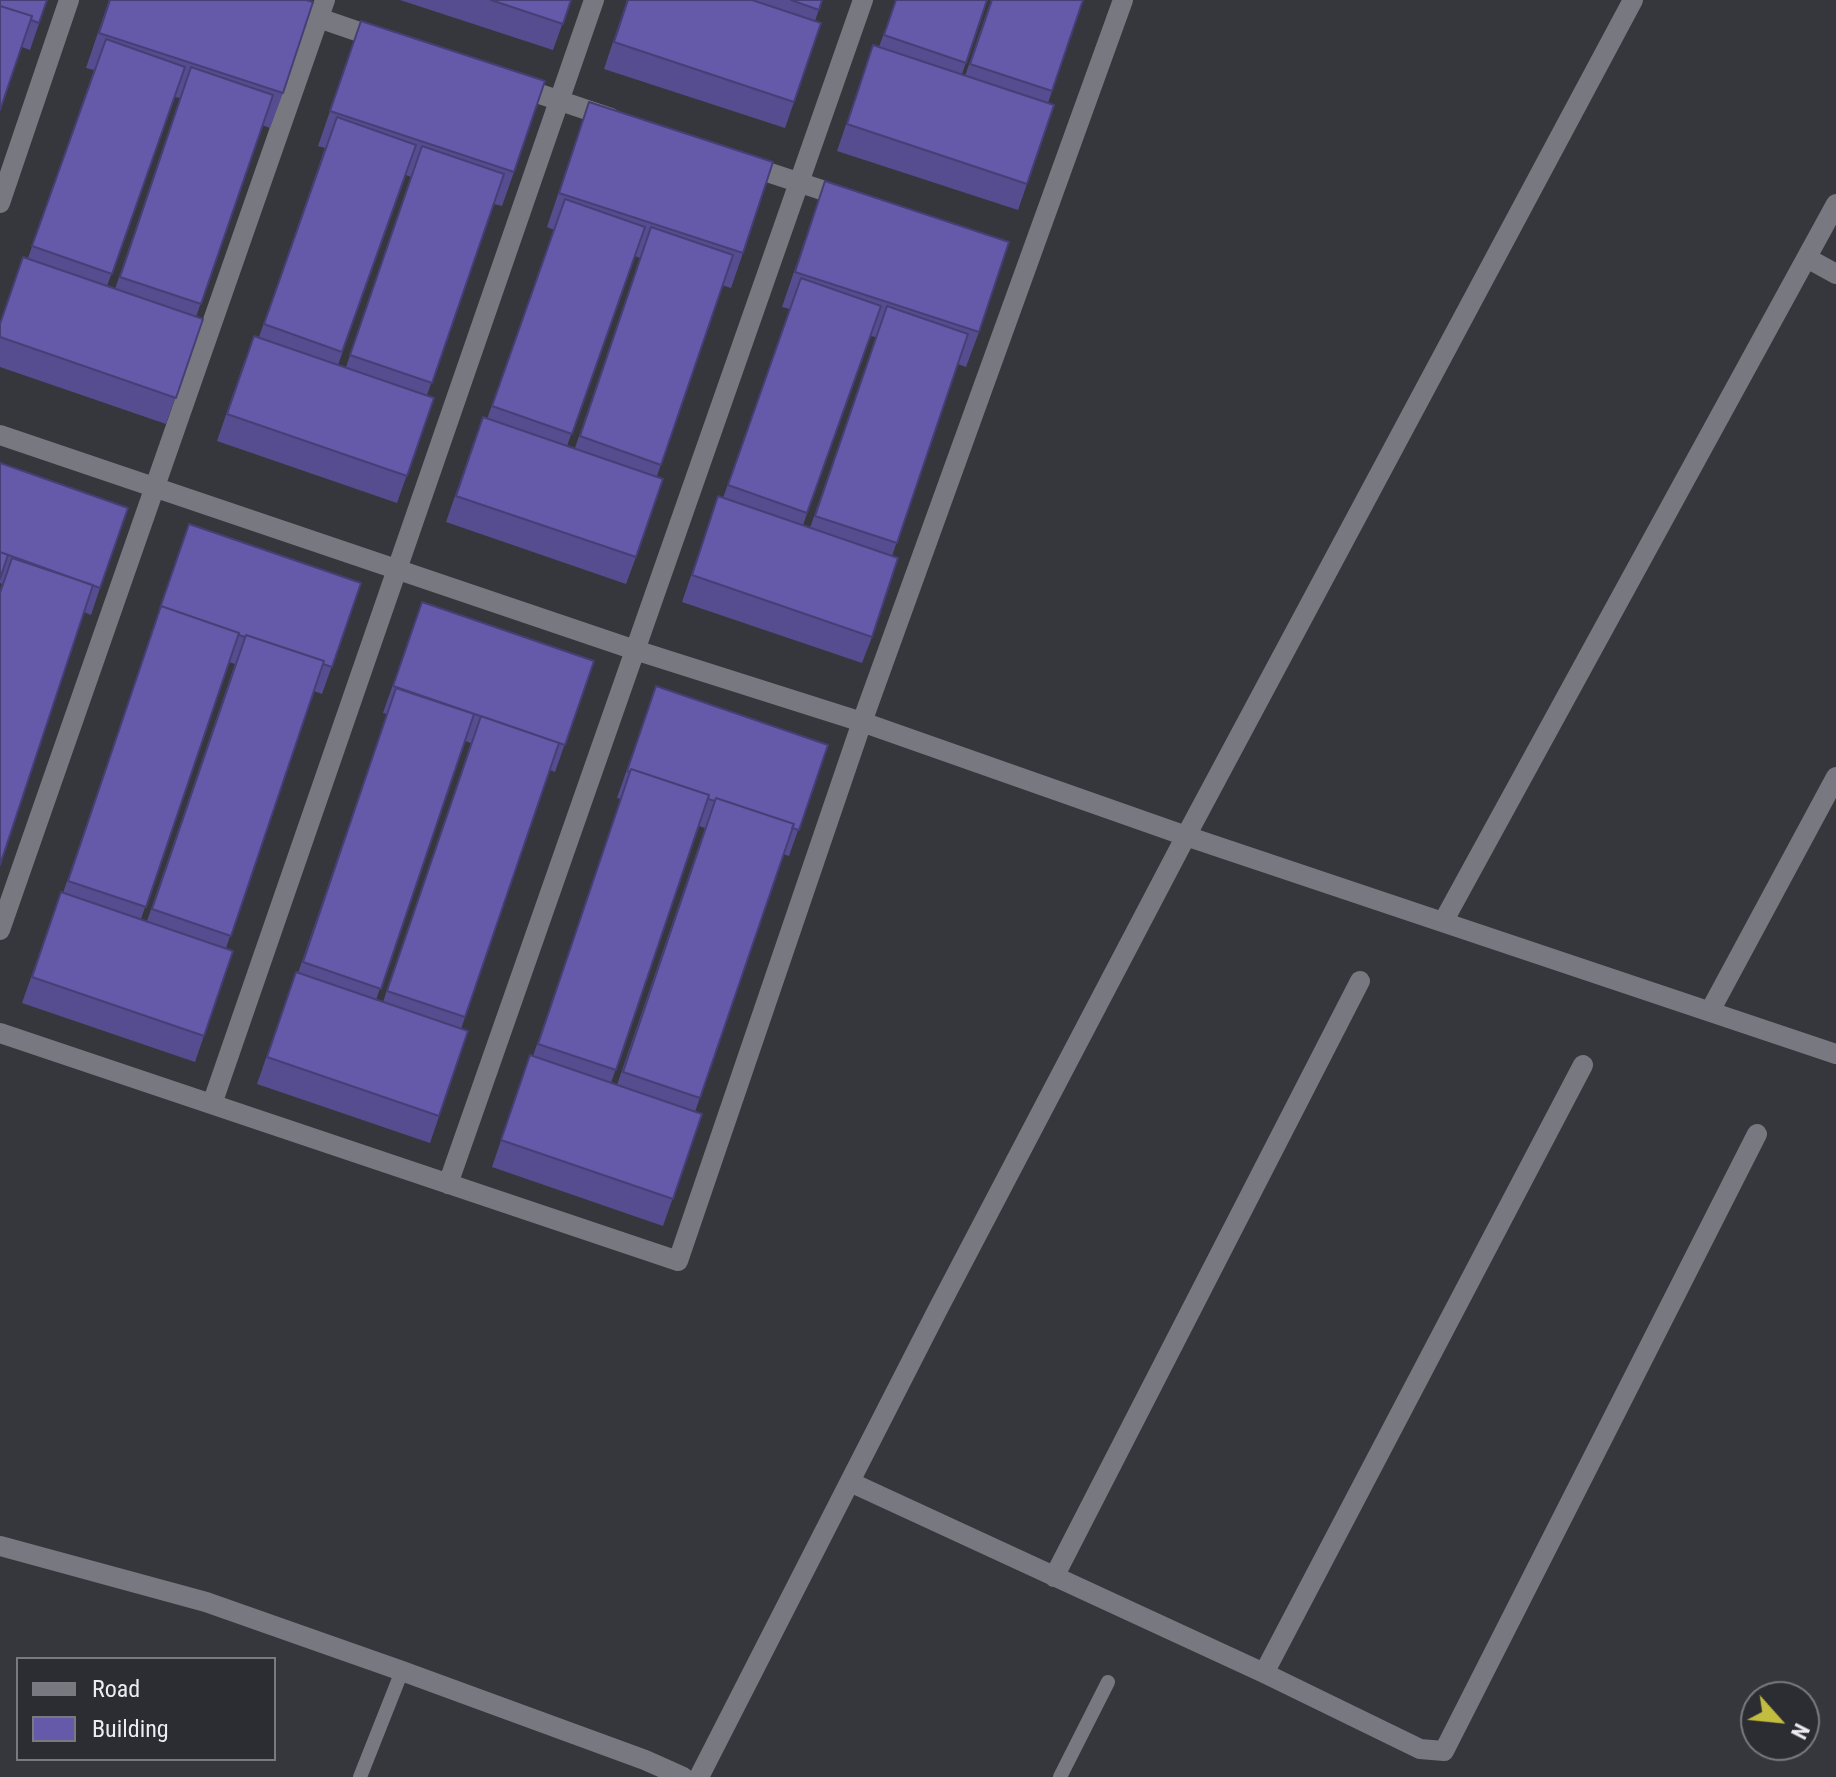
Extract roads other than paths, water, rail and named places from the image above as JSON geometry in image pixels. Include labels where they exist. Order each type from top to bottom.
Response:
[{"type":"street","points":[[0,203],[69,0]]},
{"type":"street","points":[[266,0],[322,9],[394,44]]},
{"type":"street","points":[[212,1104],[594,0]]},
{"type":"street","points":[[448,1184],[863,0]]},
{"type":"street","points":[[0,1033],[678,1261],[1021,257],[1123,0]]},
{"type":"street","points":[[699,1777],[1186,836],[1633,0]]},
{"type":"street","points":[[0,930],[322,9]]},
{"type":"street","points":[[499,80],[634,126]]},
{"type":"street","points":[[724,157],[870,207]]},
{"type":"street","points":[[1443,922],[1836,204]]},
{"type":"street","points":[[1807,258],[1836,274]]},
{"type":"street","points":[[0,435],[635,650],[862,722],[1186,836],[1836,1054]]},
{"type":"street","points":[[1710,1011],[1836,777]]},
{"type":"street","points":[[1054,1577],[1360,981]]},
{"type":"street","points":[[1264,1673],[1583,1065]]},
{"type":"street","points":[[850,1482],[1264,1673],[1420,1749],[1444,1751],[1757,1134]]},
{"type":"street","points":[[0,1546],[206,1602],[631,1755],[683,1777]]},
{"type":"lane","points":[[360,1777],[402,1671]]},
{"type":"lane","points":[[1060,1777],[1108,1682]]}]
